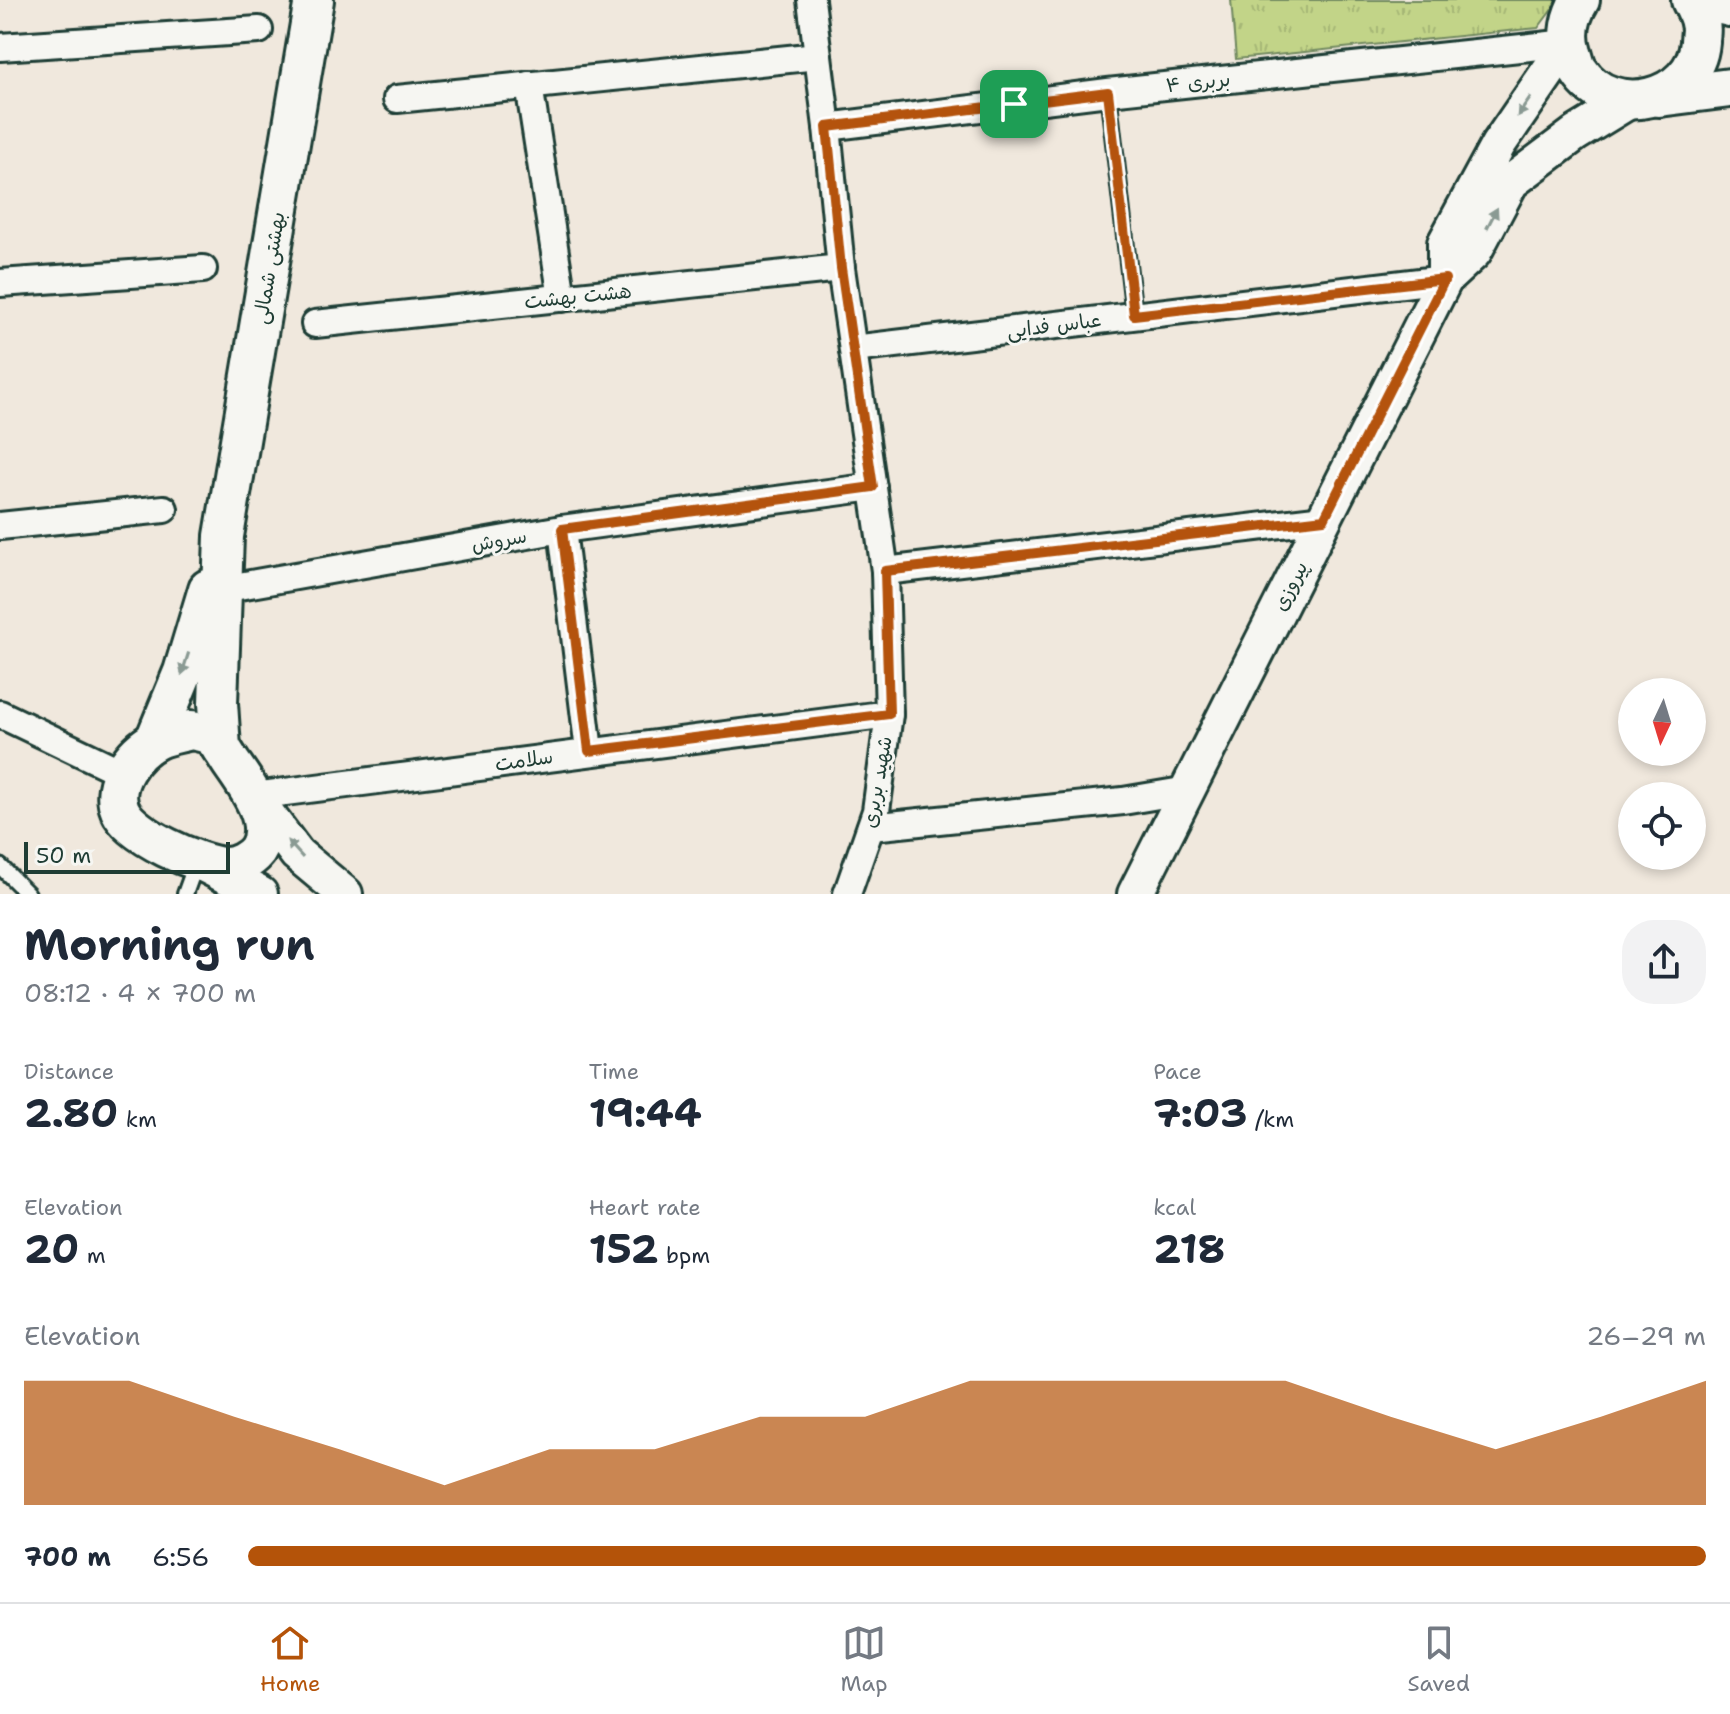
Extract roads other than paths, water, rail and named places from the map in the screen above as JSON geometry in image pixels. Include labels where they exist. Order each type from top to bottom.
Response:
[{"type":"main road","name":"بهشتی شمالی","points":[[224,536],[314,0]]},
{"type":"main road","points":[[1580,0],[1571,13],[1568,43],[1579,71],[1600,92],[1644,99],[1730,88]]},
{"type":"main road","points":[[1644,99],[1683,80],[1699,54],[1701,25],[1691,0]]},
{"type":"main road","points":[[1701,0],[1730,7]]},
{"type":"main road","points":[[221,748],[218,703],[224,536]]},
{"type":"main road","points":[[155,740],[191,730],[209,735],[221,748],[254,796],[264,831],[255,853],[247,860],[191,877],[138,832],[120,810],[117,791],[123,773],[155,740],[183,672],[224,536]]},
{"type":"street","name":"شهید بربری","points":[[811,0],[841,268],[885,571],[889,714],[876,811],[847,894]]},
{"type":"street","points":[[0,47],[259,30]]},
{"type":"street","points":[[1445,279],[1445,243],[1498,145],[1568,43]]},
{"type":"street","name":"بربری ۴","points":[[827,127],[1108,92],[1568,43]]},
{"type":"street","points":[[397,99],[818,56]]},
{"type":"street","points":[[529,85],[562,298]]},
{"type":"street","points":[[1445,279],[1474,252],[1511,182],[1575,134],[1644,99]]},
{"type":"street","name":"هشت بهشت","points":[[315,324],[841,268]]},
{"type":"street","points":[[0,283],[203,269]]},
{"type":"street","name":"عباس فدایی","points":[[853,349],[1445,279]]},
{"type":"street","name":"پیروزی","points":[[1135,894],[1445,279]]},
{"type":"street","name":"سروش","points":[[222,589],[562,529],[873,487]]},
{"type":"street","points":[[0,526],[164,509]]},
{"type":"street","points":[[885,571],[1324,519]]},
{"type":"street","points":[[562,529],[589,751]]},
{"type":"street","points":[[0,714],[123,773]]},
{"type":"street","name":"سلامت","points":[[254,796],[889,714]]},
{"type":"street","points":[[871,827],[1123,801],[1188,790]]},
{"type":"street","points":[[254,796],[297,854],[345,894]]},
{"type":"street","points":[[191,877],[260,894]]},
{"type":"lane","points":[[1108,92],[1134,315]]},
{"type":"lane","points":[[0,866],[28,894]]}]
